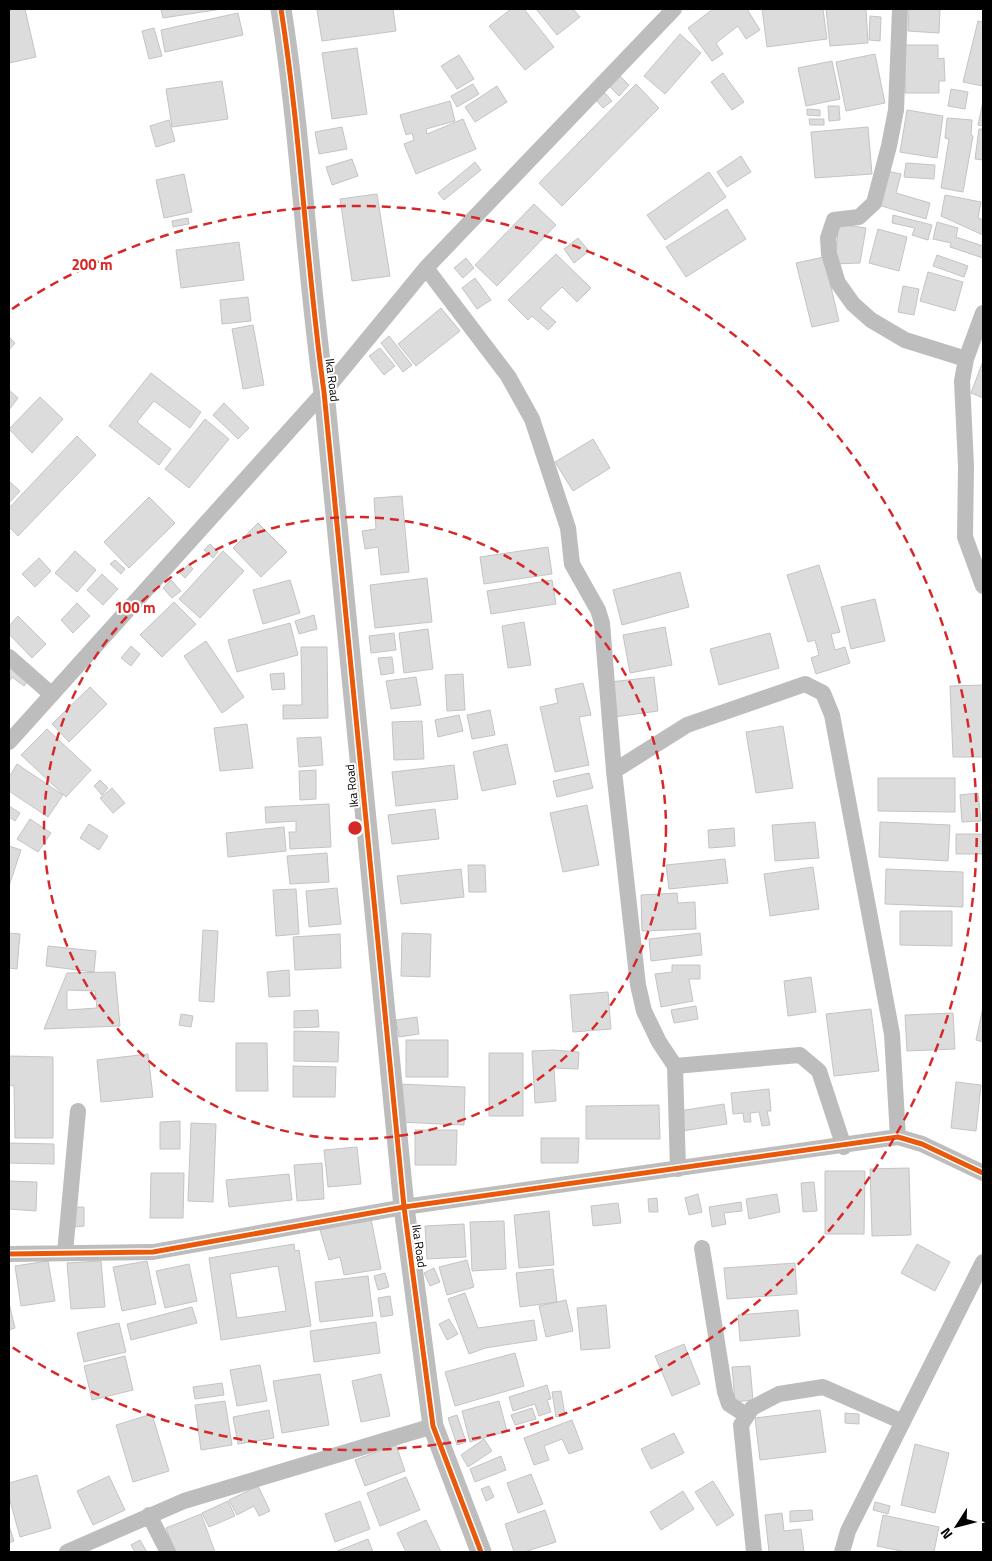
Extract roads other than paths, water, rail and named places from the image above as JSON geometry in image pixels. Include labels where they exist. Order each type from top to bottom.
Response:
[{"type":"street","name":"Ika Road","points":[[281,9],[288,56],[311,300],[324,392],[404,1207],[433,1426],[481,1552]]},
{"type":"street","points":[[900,9],[896,110],[874,203],[858,217],[834,220],[828,238],[828,254],[838,283],[853,304],[872,320],[906,340],[966,359]]},
{"type":"street","points":[[9,742],[324,392],[426,268],[669,10]]},
{"type":"street","points":[[426,268],[508,376],[532,418],[568,528],[572,564],[598,610],[602,623],[614,771],[642,1002],[659,1042],[675,1066],[678,1169]]},
{"type":"street","points":[[983,313],[966,359],[962,381],[966,466],[965,538],[983,586]]},
{"type":"street","points":[[9,657],[51,694]]},
{"type":"street","points":[[614,771],[687,725],[806,684],[823,693],[832,715],[892,1034],[898,1137]]},
{"type":"street","points":[[675,1066],[800,1055],[820,1071],[844,1146]]},
{"type":"street","points":[[65,1254],[78,1111]]},
{"type":"street","points":[[9,1254],[153,1252],[404,1207],[898,1137],[922,1144],[983,1173]]},
{"type":"street","points":[[702,1248],[725,1392],[729,1404],[746,1416]]},
{"type":"street","points":[[842,1552],[848,1531],[983,1262]]},
{"type":"street","points":[[754,1552],[741,1425],[752,1408],[779,1394],[823,1388],[903,1422]]},
{"type":"street","points":[[67,1552],[184,1500],[433,1426]]},
{"type":"street","points":[[149,1515],[168,1552]]}]
